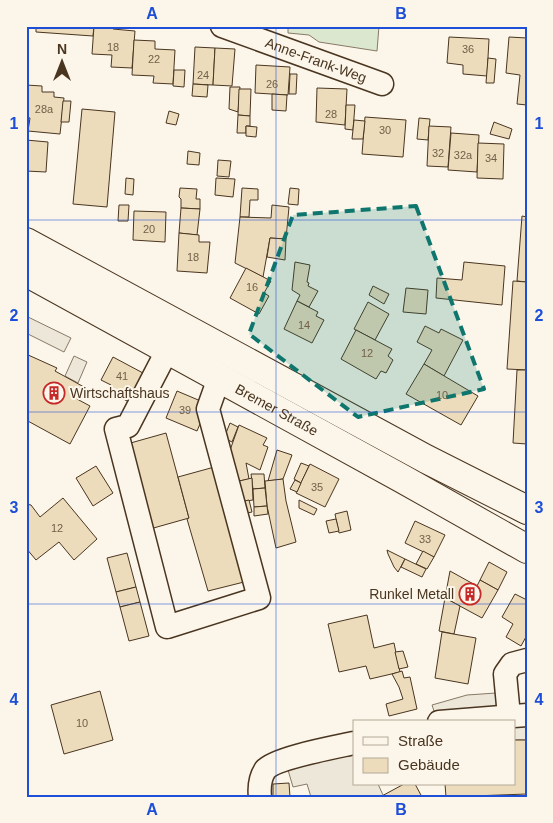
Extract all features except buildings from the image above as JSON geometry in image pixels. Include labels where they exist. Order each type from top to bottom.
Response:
[{"type":"main road","name":"Bremer Straße","points":[[26,242],[426,459],[527,510]]},
{"type":"main road","name":"Bremer Straße","points":[[26,272],[527,549]]},
{"type":"street","name":"Anne-Frank-Weg","points":[[222,26],[382,84]]},
{"type":"street","points":[[168,349],[128,426],[116,429],[168,627],[259,598],[208,409],[219,378]]},
{"type":"street","points":[[462,720],[518,715],[505,674],[512,664],[527,660]]},
{"type":"street","points":[[260,797],[259,786],[265,771],[276,762],[353,743]]},
{"type":"highlighted area","points":[[416,206],[484,389],[358,417],[249,334],[293,215]]},
{"type":"green space","points":[[288,26],[379,26],[377,51],[319,42],[309,35],[288,33]]},
{"type":"shaded area","points":[[26,316],[71,338],[64,352],[26,333]]},
{"type":"shaded area","points":[[74,356],[87,362],[78,383],[65,376]]},
{"type":"shaded area","points":[[496,693],[497,707],[436,717],[432,705],[467,695]]},
{"type":"shaded area","points":[[516,725],[527,725],[527,740],[516,740]]},
{"type":"shaded area","points":[[353,751],[353,786],[379,786],[383,795],[380,797],[311,797],[307,784],[293,787],[288,770]]},
{"type":"place","name":"Wirtschaftshaus","points":[[54,393]]},
{"type":"place","name":"Runkel Metall","points":[[470,594]]}]
